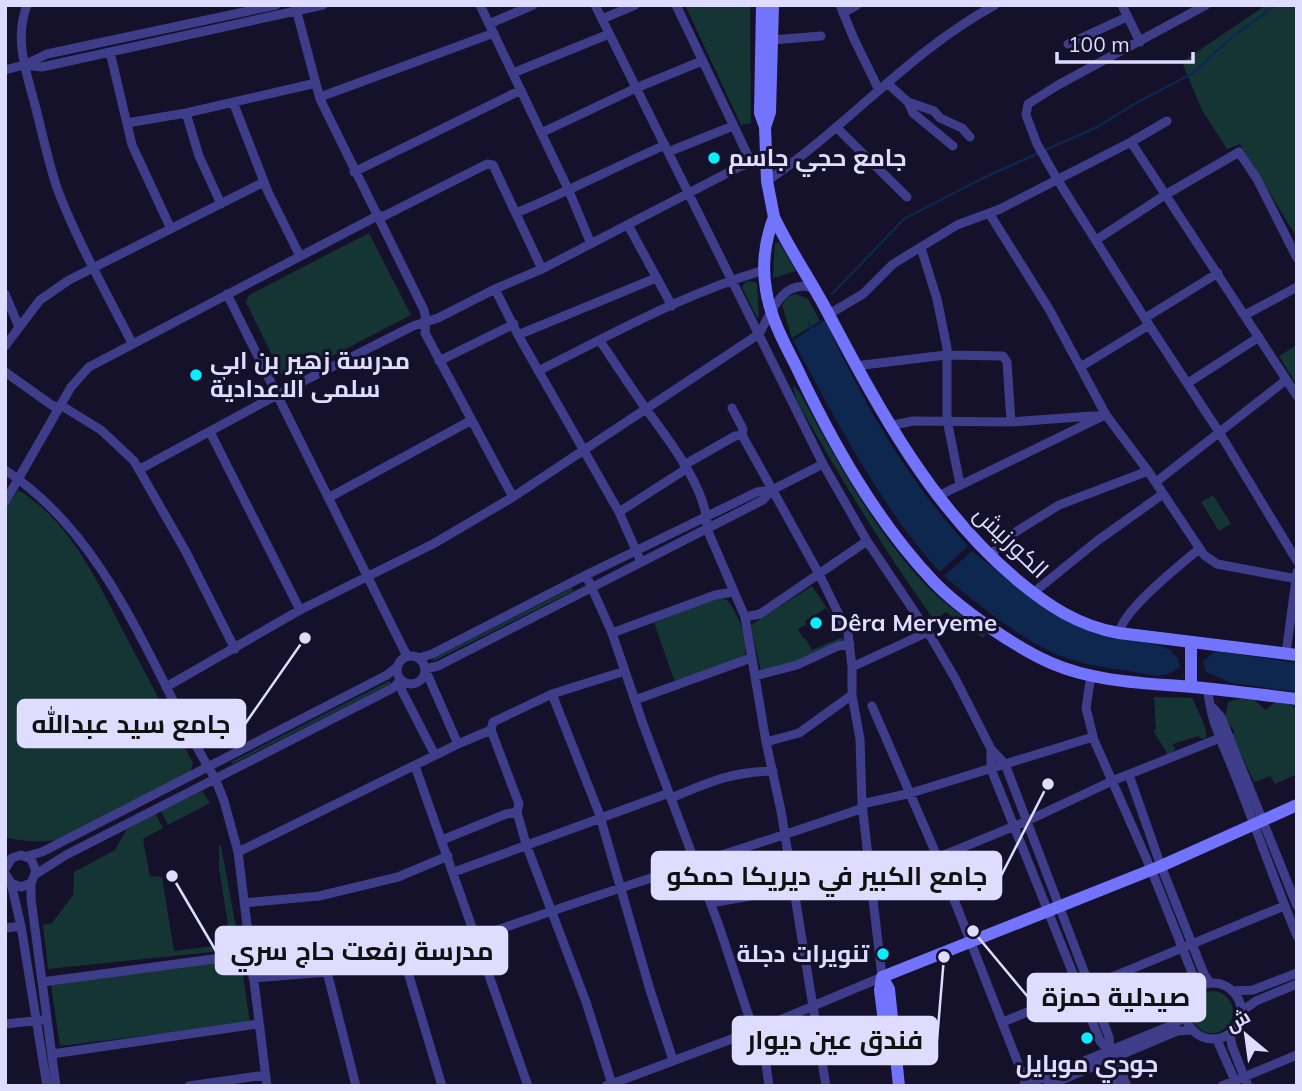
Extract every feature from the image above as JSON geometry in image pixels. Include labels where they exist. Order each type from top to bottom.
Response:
[{"type":"main road","points":[[762,5],[760,113],[765,127],[767,181],[774,217],[766,244],[766,291],[771,311],[804,383],[859,481],[891,529],[934,582],[965,608],[1018,645],[1050,662],[1091,675],[1191,684],[1297,699]]},
{"type":"main road","points":[[765,127],[770,112],[772,5]]},
{"type":"main road","name":"الكورنيش","points":[[774,217],[889,426],[938,496],[989,556],[1033,593],[1066,615],[1102,630],[1191,647],[1291,654]]},
{"type":"main road","points":[[1191,647],[1191,684]]},
{"type":"main road","points":[[882,977],[1156,868],[1297,805]]},
{"type":"main road","points":[[882,977],[880,990],[892,1086]]},
{"type":"main road","points":[[882,977],[889,989],[899,1086]]},
{"type":"street","points":[[27,5],[21,22],[20,39],[24,65],[57,187],[132,343]]},
{"type":"street","points":[[5,70],[47,54],[276,5]]},
{"type":"street","points":[[24,65],[42,67],[296,8],[323,5]]},
{"type":"street","points":[[480,5],[569,191],[591,244]]},
{"type":"street","points":[[320,97],[492,28],[533,5]]},
{"type":"street","points":[[595,5],[824,464],[867,541],[928,632],[991,749],[1005,764],[1027,821],[1052,908],[1080,990],[1100,1041],[1118,1064],[1127,1086]]},
{"type":"street","points":[[602,19],[635,5]]},
{"type":"street","points":[[676,5],[751,162]]},
{"type":"street","points":[[857,5],[841,9],[883,87],[908,102],[934,111],[940,118],[962,128],[970,137]]},
{"type":"street","points":[[767,181],[836,127],[930,46],[980,8],[995,5]]},
{"type":"street","points":[[1206,5],[1058,85],[1028,104],[1026,115],[1037,144],[1057,179],[1219,432],[1297,561]]},
{"type":"street","points":[[296,8],[320,97],[354,173],[380,217],[424,310],[425,332],[470,421],[513,497]]},
{"type":"street","points":[[1068,44],[1125,9],[1140,42]]},
{"type":"street","points":[[513,73],[609,34]]},
{"type":"street","points":[[772,40],[821,36]]},
{"type":"street","points":[[110,52],[141,167],[171,229]]},
{"type":"street","points":[[541,133],[636,88],[702,61]]},
{"type":"street","points":[[127,123],[186,113],[316,83]]},
{"type":"street","points":[[354,173],[521,90]]},
{"type":"street","points":[[233,102],[264,182],[300,256]]},
{"type":"street","points":[[908,102],[913,113],[953,146]]},
{"type":"street","points":[[186,113],[199,156],[221,204]]},
{"type":"street","points":[[829,314],[863,294],[893,264],[957,225],[989,213],[1132,142],[1167,121]]},
{"type":"street","points":[[516,213],[569,191],[609,170],[733,125]]},
{"type":"street","points":[[836,127],[907,197]]},
{"type":"street","points":[[1132,142],[1297,396]]},
{"type":"street","points":[[1096,240],[1165,194],[1239,152],[1257,179],[1297,258]]},
{"type":"street","points":[[140,469],[413,326],[438,318],[542,269],[751,162],[766,158]]},
{"type":"street","points":[[5,502],[79,376],[89,367],[300,256],[487,164],[493,165],[542,269]]},
{"type":"street","points":[[5,346],[40,300],[69,280],[264,182]]},
{"type":"street","points":[[989,213],[1049,309],[1106,415],[1156,482],[1199,549],[1210,561],[1217,564],[1296,579]]},
{"type":"street","points":[[628,225],[672,306]]},
{"type":"street","points":[[921,248],[937,299],[947,348],[947,420],[960,484]]},
{"type":"street","points":[[538,371],[732,279],[764,270]]},
{"type":"street","points":[[1082,366],[1218,274]]},
{"type":"street","points":[[518,335],[656,278]]},
{"type":"street","points":[[166,687],[300,610],[433,544],[513,497],[759,334],[775,303],[789,290],[806,286],[814,288]]},
{"type":"street","points":[[1245,315],[1297,287]]},
{"type":"street","points":[[495,289],[538,371],[619,512],[641,562]]},
{"type":"street","points":[[5,294],[19,327]]},
{"type":"street","points":[[227,294],[407,656]]},
{"type":"street","points":[[439,361],[514,324]]},
{"type":"street","points":[[1188,383],[1259,337]]},
{"type":"street","points":[[600,341],[674,445],[708,516],[707,529],[745,617],[766,742],[786,835],[826,1086]]},
{"type":"street","points":[[855,366],[946,355],[1000,355],[1006,358],[1012,422]]},
{"type":"street","points":[[5,372],[53,406],[62,406],[101,430],[140,469],[235,649]]},
{"type":"street","points":[[1156,482],[1286,380]]},
{"type":"street","points":[[625,671],[552,694],[493,722],[491,730],[519,804],[517,813],[526,844],[586,1002],[609,1085],[882,977],[863,806],[860,739],[852,695],[852,667],[846,627],[742,435],[743,429],[732,408]]},
{"type":"street","points":[[889,426],[913,421],[1012,422],[1106,415]]},
{"type":"street","points":[[938,496],[1106,415]]},
{"type":"street","points":[[328,498],[470,421]]},
{"type":"street","points":[[210,432],[300,610]]},
{"type":"street","points":[[619,512],[685,467],[735,436],[742,435]]},
{"type":"street","points":[[56,1086],[52,1054],[6,865],[16,856],[42,852],[387,675],[407,656],[418,658],[432,654],[757,492],[772,490],[824,464]]},
{"type":"street","points":[[5,470],[56,511],[86,547],[106,577],[215,778],[238,852],[267,1086]]},
{"type":"street","points":[[989,556],[1013,533],[1059,505],[1148,471]]},
{"type":"street","points":[[425,669],[438,666],[707,529],[763,500],[772,490]]},
{"type":"street","points":[[1033,593],[1097,541],[1163,494]]},
{"type":"street","points":[[745,617],[760,614],[867,541]]},
{"type":"street","points":[[1119,633],[1121,623],[1159,584],[1199,549]]},
{"type":"street","points":[[1291,654],[1297,572]]},
{"type":"street","points":[[586,575],[612,633],[757,1028],[769,1086]]},
{"type":"street","points":[[612,633],[733,592]]},
{"type":"street","points":[[852,667],[928,632]]},
{"type":"street","points":[[755,676],[797,665],[838,646],[849,644]]},
{"type":"street","points":[[418,658],[458,744]]},
{"type":"street","points":[[635,700],[751,658]]},
{"type":"street","points":[[397,667],[402,691],[435,755]]},
{"type":"street","points":[[401,680],[410,684],[419,681],[425,669]]},
{"type":"street","points":[[1091,675],[1086,708],[1093,737],[1111,781],[1156,868]]},
{"type":"street","points":[[47,1086],[42,982],[31,883],[36,874],[49,864],[393,688],[401,680]]},
{"type":"street","points":[[1208,688],[1213,708],[1212,720],[1257,824],[1296,900]]},
{"type":"street","points":[[552,694],[601,818],[619,887],[673,1060]]},
{"type":"street","points":[[766,742],[799,733],[852,695]]},
{"type":"street","points":[[872,706],[937,856],[1025,1085],[1177,1031],[1192,1030],[1208,1039],[1217,1040],[1230,1034],[1240,1020],[1242,1011],[1232,990],[1210,983],[1193,992]]},
{"type":"street","points":[[1213,708],[1221,717],[1284,906],[1297,936]]},
{"type":"street","points":[[238,852],[491,730]]},
{"type":"street","points":[[253,978],[327,972],[404,959],[619,887],[786,835],[863,806],[1093,737]]},
{"type":"street","points":[[710,903],[756,895],[871,885],[1027,821],[1111,781],[1220,738]]},
{"type":"street","points":[[991,749],[991,769],[1090,987],[1109,1037],[1111,1068],[1118,1086]]},
{"type":"street","points":[[415,766],[528,1086]]},
{"type":"street","points":[[454,872],[526,844],[730,775],[773,771]]},
{"type":"street","points":[[1129,775],[1156,868],[1187,946],[1194,978],[1193,992],[1186,1003],[1185,1016],[1192,1030]]},
{"type":"street","points":[[442,840],[506,814],[517,813]]},
{"type":"street","points":[[99,822],[106,835]]},
{"type":"street","points":[[27,856],[35,863],[36,874]]},
{"type":"street","points":[[244,903],[319,896],[398,877],[448,856]]},
{"type":"street","points":[[11,883],[21,887],[31,883]]},
{"type":"street","points":[[1003,1022],[1284,906]]},
{"type":"street","points":[[5,928],[21,926]]},
{"type":"street","points":[[1187,946],[1210,983]]},
{"type":"street","points":[[42,982],[251,954]]},
{"type":"street","points":[[404,959],[442,1086]]},
{"type":"street","points":[[327,972],[356,1086]]},
{"type":"street","points":[[1232,990],[1253,990],[1297,972]]},
{"type":"street","points":[[1242,1011],[1256,1000],[1297,984]]},
{"type":"street","points":[[1046,1086],[1175,1024],[1185,1016]]},
{"type":"street","points":[[5,1024],[42,1020]]},
{"type":"street","points":[[52,1054],[258,1024]]},
{"type":"street","points":[[1230,1034],[1241,1082]]},
{"type":"street","points":[[1217,1040],[1241,1082]]},
{"type":"street","points":[[1222,1086],[1241,1082],[1297,1055]]},
{"type":"street","points":[[189,1086],[265,1075]]},
{"type":"green space","points":[[685,5],[750,5],[751,123],[741,125]]},
{"type":"green space","points":[[1266,5],[1297,5],[1297,238],[1240,144],[1227,149],[1202,110],[1182,62]]},
{"type":"green space","points":[[369,233],[411,315],[311,367],[306,359],[281,374],[246,302],[249,295]]},
{"type":"green space","points":[[779,242],[796,271],[773,278],[775,243]]},
{"type":"green space","points":[[746,281],[756,282],[757,318],[742,287]]},
{"type":"green space","points":[[796,294],[808,299],[820,321],[792,338],[782,305],[788,297]]},
{"type":"green space","points":[[1297,345],[1297,385],[1279,356]]},
{"type":"green space","points":[[793,387],[800,393],[841,467],[888,540],[931,590],[986,634],[983,638],[946,612],[934,620],[846,485],[797,401]]},
{"type":"green space","points":[[18,490],[55,520],[84,559],[193,763],[190,772],[62,839],[48,841],[5,837],[5,510]]},
{"type":"green space","points":[[1213,495],[1231,524],[1219,531],[1201,502]]},
{"type":"green space","points":[[812,586],[839,626],[826,608],[805,621],[807,624],[798,629],[803,638],[812,650],[840,638],[845,639],[799,661],[761,672],[751,625]]},
{"type":"green space","points":[[572,588],[573,591],[434,661],[433,659]]},
{"type":"green space","points":[[716,598],[727,600],[739,620],[744,636],[744,658],[676,685],[654,623]]},
{"type":"green space","points":[[389,681],[391,684],[232,764],[231,762]]},
{"type":"green space","points":[[1154,697],[1192,698],[1207,737],[1202,739],[1198,736],[1173,744],[1175,750],[1168,755],[1153,730],[1156,729]]},
{"type":"green space","points":[[1245,697],[1253,699],[1266,710],[1275,702],[1288,703],[1297,709],[1297,774],[1275,784],[1270,776],[1254,782],[1232,735],[1235,732],[1225,719],[1228,702]]},
{"type":"green space","points":[[202,791],[210,803],[168,825],[161,811]]},
{"type":"green space","points":[[155,813],[163,828],[143,839],[150,876],[162,877],[174,951],[231,944],[219,868],[219,845],[240,949],[48,969],[43,925],[52,923],[73,895],[74,872],[115,850],[126,830]]},
{"type":"green space","points":[[216,961],[241,961],[250,1023],[60,1046],[51,985]]},
{"type":"green space","points":[[1212,991],[1227,997],[1233,1012],[1227,1027],[1212,1033],[1197,1027],[1191,1012],[1197,997]]},
{"type":"water","points":[[825,320],[888,439],[926,495],[968,546],[940,572],[918,547],[878,491],[793,340]]},
{"type":"water","points":[[972,551],[1049,612],[1079,627],[1161,646],[1172,651],[1178,658],[1180,667],[1167,674],[1150,675],[1079,662],[1036,644],[995,617],[944,576]]},
{"type":"water","points":[[1216,651],[1297,663],[1297,692],[1232,683],[1206,672],[1203,661]]},
{"type":"waterway","points":[[832,294],[904,219],[983,178],[1097,127],[1193,73],[1230,39],[1276,5]]},
{"type":"waterway","points":[[808,321],[812,330]]},
{"type":"place","name":"جامع حجي جاسم","points":[[714,158]]},
{"type":"place","name":"مدرسة زهير بن ابي سلمى الاعدادية","points":[[196,375]]},
{"type":"place","name":"Dêra Meryeme","points":[[816,623]]},
{"type":"place","name":"جامع سيد عبدالله","points":[[305,638]]},
{"type":"place","name":"جامع الكبير في ديريكا حمكو","points":[[1048,784]]},
{"type":"place","name":"مدرسة رفعت حاج سري","points":[[172,876]]},
{"type":"place","name":"صيدلية حمزة","points":[[973,931]]},
{"type":"place","name":"تنويرات دجلة","points":[[883,954]]},
{"type":"place","name":"فندق عين ديوار","points":[[944,957]]},
{"type":"place","name":"جودي موبايل","points":[[1087,1038]]}]
